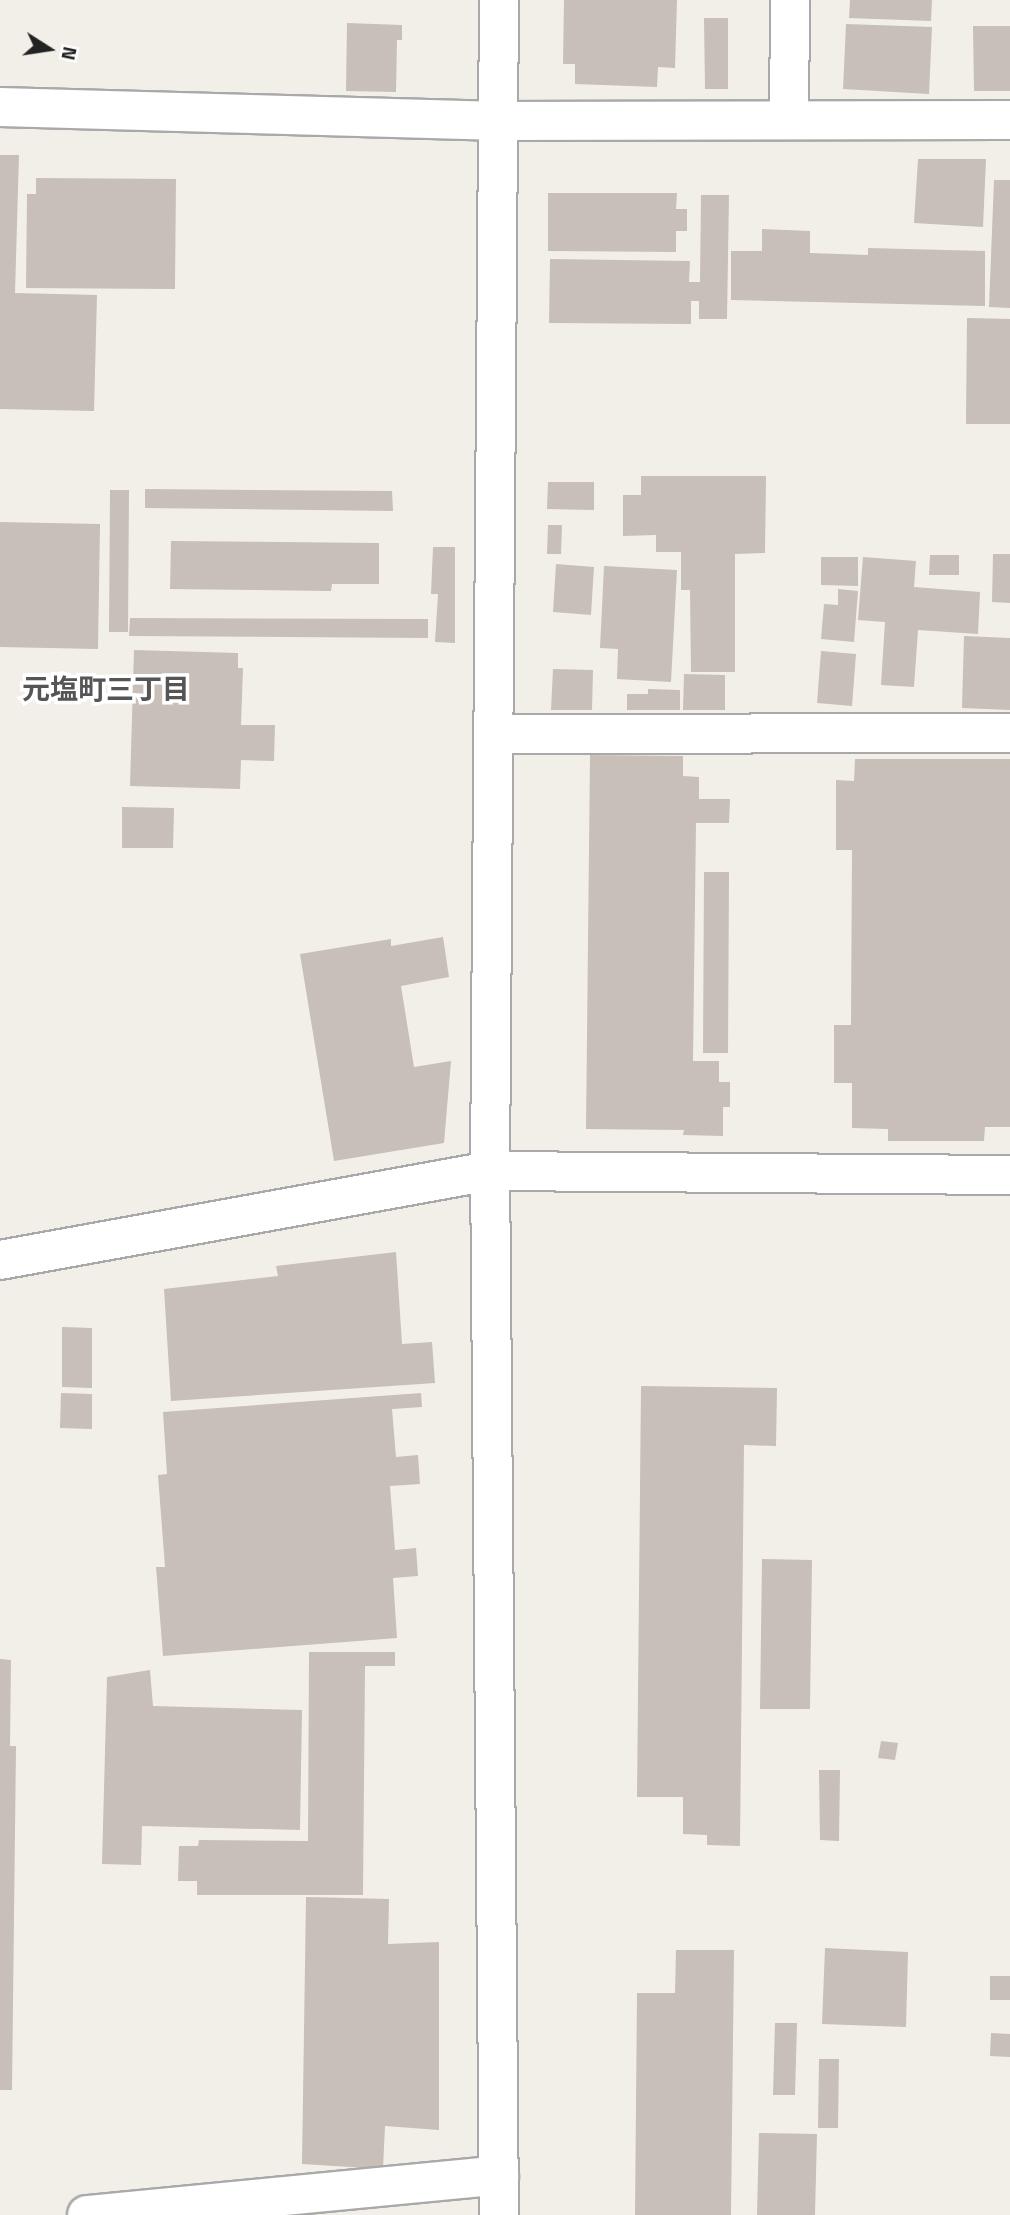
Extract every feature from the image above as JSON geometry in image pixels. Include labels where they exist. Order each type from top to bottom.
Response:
[{"type":"street","points":[[499,0],[489,1171],[499,2215]]},
{"type":"street","points":[[789,119],[790,0]]},
{"type":"street","points":[[0,107],[496,121],[1010,120]]},
{"type":"street","points":[[494,734],[1010,733]]},
{"type":"street","points":[[0,1260],[489,1171],[1010,1175]]},
{"type":"street","points":[[87,2215],[499,2175]]},
{"type":"building","points":[[564,0],[677,0],[675,68],[658,67],[657,87],[575,84],[575,64],[563,64]]},
{"type":"building","points":[[850,0],[932,0],[931,21],[849,18]]},
{"type":"building","points":[[704,18],[728,18],[728,89],[705,89]]},
{"type":"building","points":[[347,23],[402,25],[402,40],[397,40],[396,92],[346,91]]},
{"type":"building","points":[[846,24],[932,27],[929,94],[843,89]]},
{"type":"building","points":[[973,26],[1010,26],[1010,91],[974,91]]},
{"type":"building","points":[[0,155],[19,155],[15,293],[97,295],[94,411],[0,409]]},
{"type":"building","points":[[918,159],[986,159],[983,227],[914,223]]},
{"type":"building","points":[[36,178],[176,179],[175,289],[26,288],[27,194],[36,194]]},
{"type":"building","points":[[994,180],[1010,180],[1010,308],[989,307]]},
{"type":"building","points":[[548,193],[677,193],[676,209],[687,209],[687,231],[676,231],[676,252],[548,251]]},
{"type":"building","points":[[701,195],[729,195],[727,319],[699,319],[699,301],[691,301],[691,324],[549,323],[550,259],[690,261],[689,282],[700,282]]},
{"type":"building","points":[[762,229],[810,231],[810,253],[868,255],[868,248],[985,251],[985,306],[731,300],[731,251],[762,251]]},
{"type":"building","points":[[967,318],[1010,319],[1010,424],[966,424]]},
{"type":"building","points":[[641,476],[766,476],[765,553],[735,554],[735,672],[691,672],[690,590],[681,590],[681,552],[656,552],[656,535],[623,536],[623,495],[641,495]]},
{"type":"building","points":[[548,482],[594,482],[594,510],[547,509]]},
{"type":"building","points":[[145,489],[392,491],[393,511],[145,508]]},
{"type":"building","points":[[110,490],[129,490],[128,632],[109,632]]},
{"type":"building","points":[[0,522],[100,524],[98,649],[0,647]]},
{"type":"building","points":[[548,525],[562,525],[561,554],[547,554]]},
{"type":"building","points":[[171,541],[379,543],[379,584],[332,584],[331,591],[170,589]]},
{"type":"building","points":[[433,547],[455,547],[455,643],[435,642],[438,594],[431,594]]},
{"type":"building","points":[[993,554],[1010,554],[1010,603],[992,602]]},
{"type":"building","points":[[930,555],[959,555],[959,575],[929,575]]},
{"type":"building","points":[[821,557],[858,557],[858,586],[821,585]]},
{"type":"building","points":[[863,557],[916,561],[914,587],[980,592],[978,634],[918,630],[914,687],[881,685],[885,622],[858,620]]},
{"type":"building","points":[[556,564],[594,567],[591,615],[553,612]]},
{"type":"building","points":[[604,566],[677,570],[671,682],[617,679],[618,649],[600,648]]},
{"type":"building","points":[[838,589],[858,591],[854,642],[821,639],[824,604],[838,605]]},
{"type":"building","points":[[130,618],[428,619],[428,638],[129,636]]},
{"type":"building","points":[[964,636],[1010,638],[1010,710],[962,708]]},
{"type":"building","points":[[134,650],[238,653],[238,668],[243,668],[241,725],[275,725],[274,761],[241,760],[240,789],[130,786]]},
{"type":"building","points":[[821,651],[856,654],[852,706],[817,703]]},
{"type":"building","points":[[553,669],[593,670],[592,710],[551,710]]},
{"type":"building","points":[[684,674],[725,675],[725,710],[683,710]]},
{"type":"building","points":[[648,689],[680,690],[680,710],[627,710],[627,694],[648,694]]},
{"type":"building","points":[[590,755],[683,756],[683,776],[699,777],[699,799],[730,799],[729,823],[696,823],[693,1061],[719,1061],[719,1082],[730,1082],[730,1107],[723,1107],[723,1136],[683,1135],[684,1130],[586,1129]]},
{"type":"building","points":[[855,759],[1010,759],[1010,1127],[985,1127],[984,1141],[888,1141],[888,1129],[852,1128],[852,1083],[834,1083],[834,1025],[851,1025],[852,850],[836,850],[836,780],[854,781]]},
{"type":"building","points":[[122,807],[174,808],[173,848],[122,848]]},
{"type":"building","points":[[704,872],[729,872],[728,1053],[703,1053]]},
{"type":"building","points":[[443,937],[449,977],[401,986],[414,1067],[451,1061],[444,1143],[334,1161],[300,954],[391,939],[391,946]]},
{"type":"building","points":[[396,1252],[402,1344],[432,1342],[435,1383],[171,1401],[164,1289],[278,1276],[276,1266]]},
{"type":"building","points":[[62,1327],[92,1328],[92,1388],[62,1387]]},
{"type":"building","points":[[641,1386],[777,1388],[776,1446],[744,1445],[740,1846],[707,1845],[707,1835],[683,1834],[683,1797],[637,1797]]},
{"type":"building","points":[[61,1393],[92,1394],[92,1429],[60,1428]]},
{"type":"building","points":[[421,1393],[422,1407],[392,1409],[396,1457],[418,1455],[420,1484],[390,1486],[395,1550],[416,1548],[418,1576],[393,1578],[397,1638],[163,1656],[156,1567],[165,1567],[158,1475],[167,1474],[163,1412]]},
{"type":"building","points":[[762,1559],[812,1560],[810,1709],[760,1709]]},
{"type":"building","points":[[309,1652],[395,1652],[395,1666],[365,1666],[363,1895],[197,1895],[197,1881],[178,1881],[179,1846],[198,1846],[199,1840],[308,1841]]},
{"type":"building","points":[[0,1659],[11,1660],[10,1746],[16,1746],[12,2090],[0,2090]]},
{"type":"building","points":[[150,1670],[153,1706],[302,1710],[300,1830],[142,1826],[141,1865],[102,1864],[107,1677]]},
{"type":"building","points":[[881,1741],[898,1743],[895,1760],[878,1758]]},
{"type":"building","points":[[819,1770],[840,1770],[839,1841],[820,1840]]},
{"type":"building","points":[[306,1897],[389,1899],[388,1944],[439,1942],[439,2130],[385,2126],[383,2169],[302,2164]]},
{"type":"building","points":[[825,1948],[908,1952],[906,2027],[822,2024]]},
{"type":"building","points":[[676,1950],[734,1950],[731,2215],[635,2215],[637,1993],[675,1993]]},
{"type":"building","points":[[990,1976],[1010,1976],[1010,2000],[990,2000]]},
{"type":"building","points":[[775,2023],[797,2023],[795,2095],[773,2095]]},
{"type":"building","points":[[991,2033],[1010,2034],[1010,2057],[990,2056]]},
{"type":"building","points":[[819,2059],[839,2059],[838,2128],[818,2128]]},
{"type":"building","points":[[759,2133],[817,2134],[815,2215],[757,2215]]},
{"type":"district","name":"元塩町三丁目","points":[[106,689]]}]
